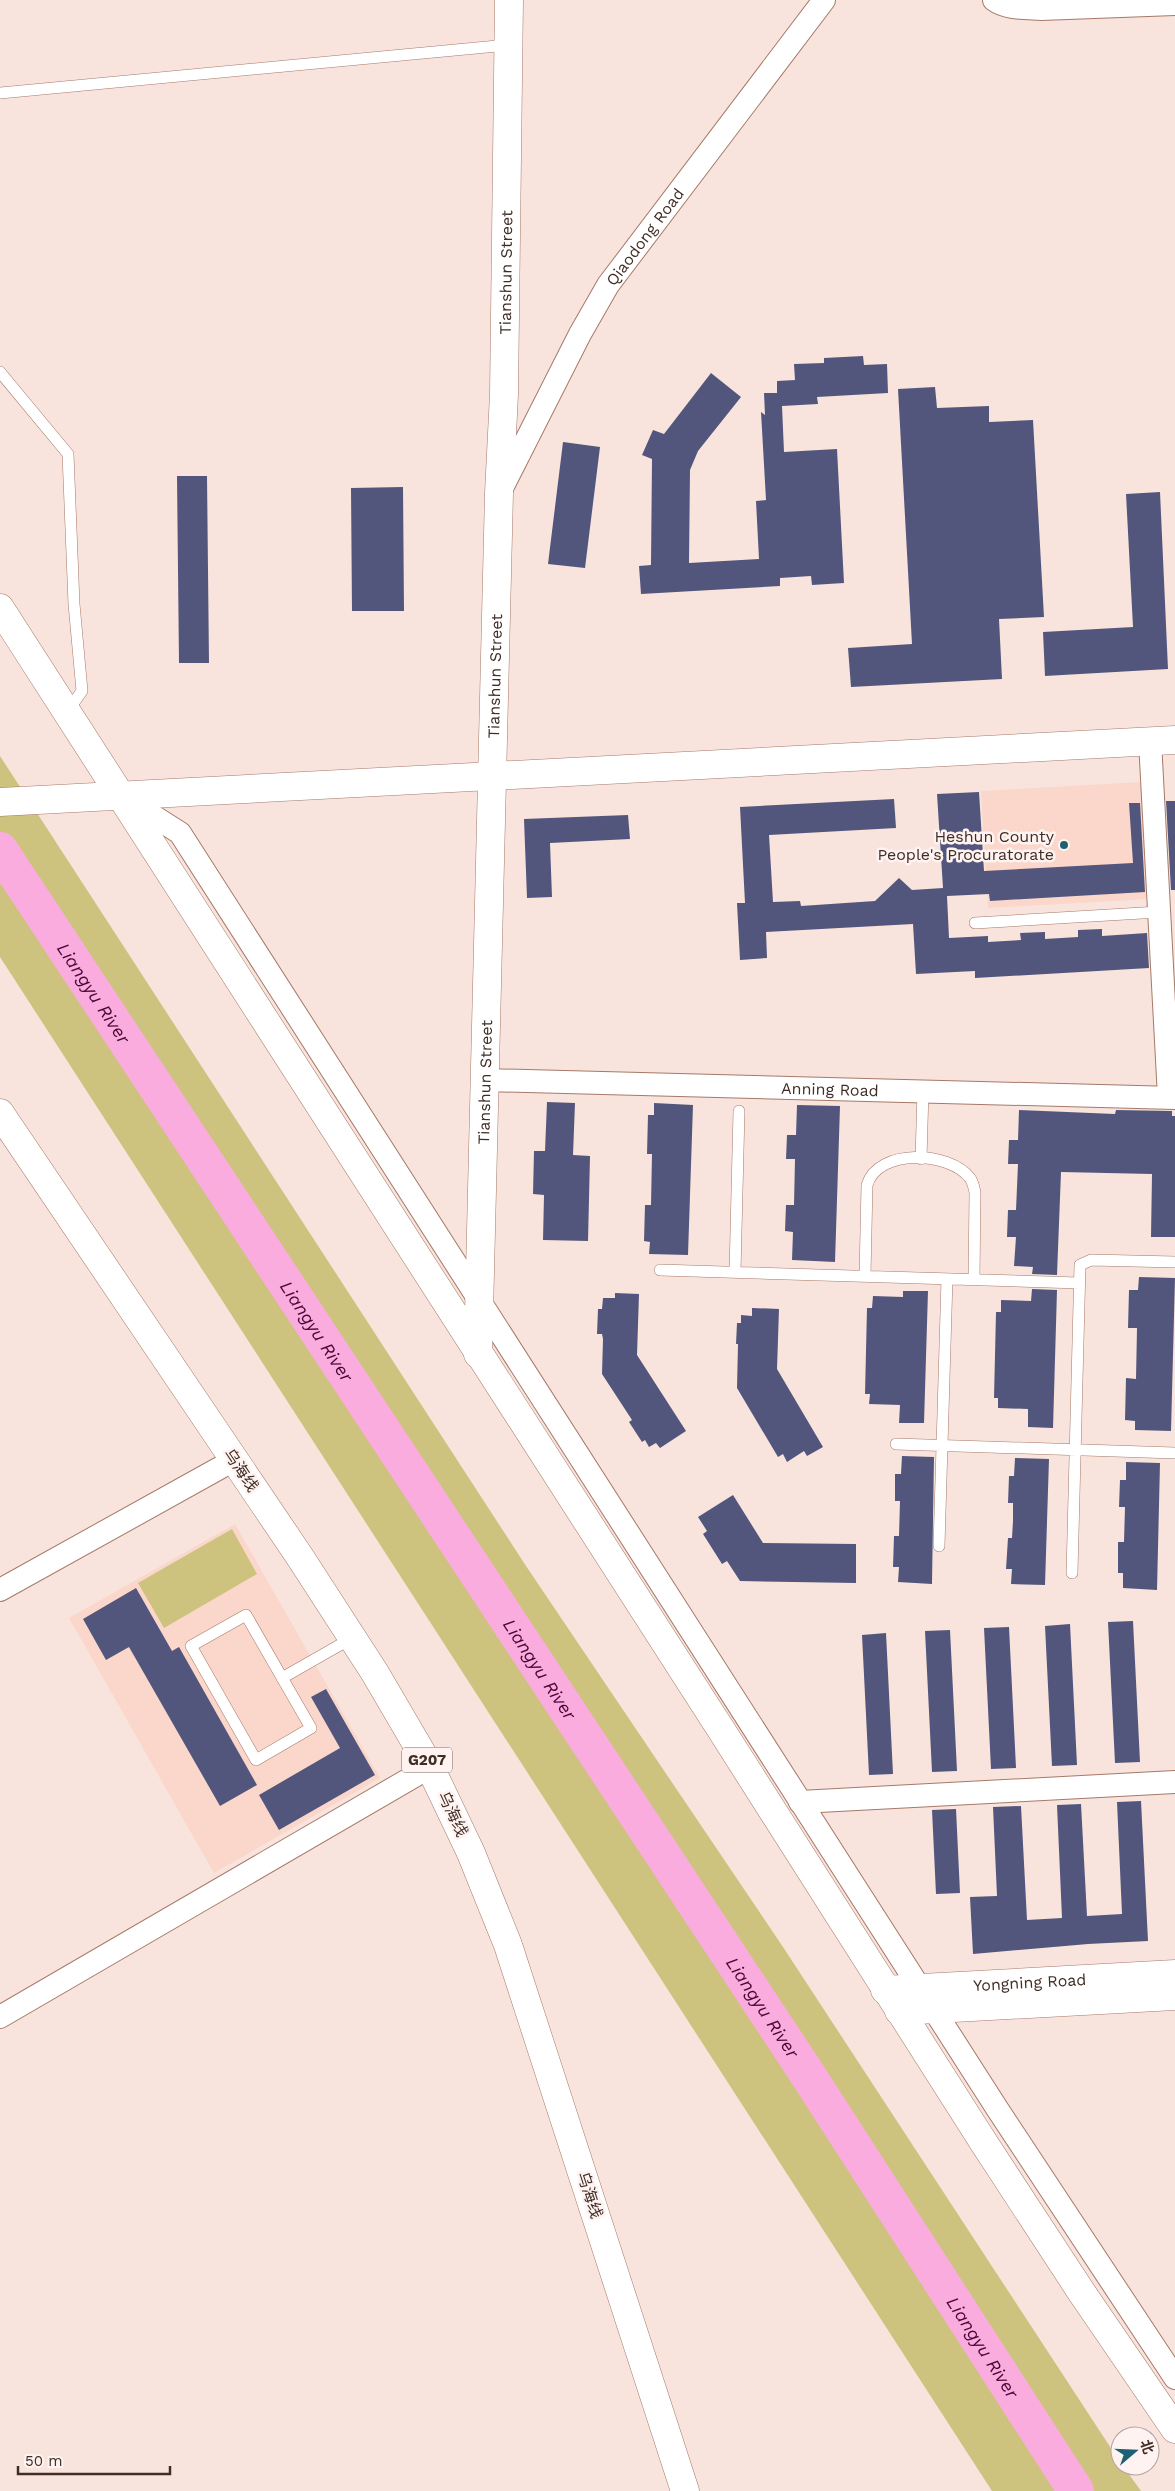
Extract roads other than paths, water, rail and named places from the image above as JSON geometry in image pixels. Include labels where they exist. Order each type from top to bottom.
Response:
[{"type":"main road","name":"Tianshun Street","points":[[478,1354],[499,493],[504,394],[509,0]]},
{"type":"main road","points":[[0,608],[720,1728],[892,2000],[1080,2290],[1175,2429]]},
{"type":"main road","points":[[0,802],[53,791],[492,767],[1175,723]]},
{"type":"main road","points":[[492,767],[1163,740]]},
{"type":"main road","points":[[0,785],[53,791]]},
{"type":"main road","name":"乌海线","points":[[0,1112],[352,1638],[415,1738],[430,1767],[475,1862],[508,1945],[685,2491]]},
{"type":"main road","name":"Yongning Road","points":[[892,2000],[1175,1974]]},
{"type":"main road","name":"Yongning Road","points":[[926,1998],[1175,1996]]},
{"type":"street","name":"Qiaodong Road","points":[[499,493],[580,334],[608,285],[824,0]]},
{"type":"street","points":[[994,0],[999,4],[1018,8],[1041,9],[1175,4]]},
{"type":"street","points":[[1163,740],[1159,912],[1172,1097]]},
{"type":"street","points":[[116,788],[180,833],[926,1998],[1175,2378]]},
{"type":"street","name":"Anning Road","points":[[485,1080],[1172,1097]]},
{"type":"street","points":[[0,1590],[234,1460]]},
{"type":"street","points":[[0,2017],[430,1767]]},
{"type":"street","points":[[800,1802],[1175,1782]]},
{"type":"lane","points":[[0,93],[508,45]]},
{"type":"lane","points":[[0,372],[68,454],[74,604],[82,691],[67,712]]},
{"type":"lane","points":[[975,923],[1159,912]]},
{"type":"lane","points":[[921,1159],[923,1091]]},
{"type":"lane","points":[[735,1272],[740,1111]]},
{"type":"lane","points":[[865,1276],[869,1179],[882,1164],[895,1160],[938,1159],[953,1166],[971,1179],[975,1192],[974,1280]]},
{"type":"lane","points":[[1072,1573],[1080,1265],[1091,1260],[1175,1262]]},
{"type":"lane","points":[[660,1270],[1079,1283]]},
{"type":"lane","points":[[939,1546],[947,1279]]},
{"type":"lane","points":[[896,1444],[1175,1453]]},
{"type":"lane","points":[[246,1614],[282,1678],[311,1728],[256,1760],[191,1646],[246,1614]]},
{"type":"lane","points":[[282,1678],[352,1638]]},
{"type":"waterway","name":"Liangyu River","points":[[0,850],[806,2072],[1076,2491]]},
{"type":"place","name":"Heshun County People's Procuratorate","points":[[1064,845]]}]
